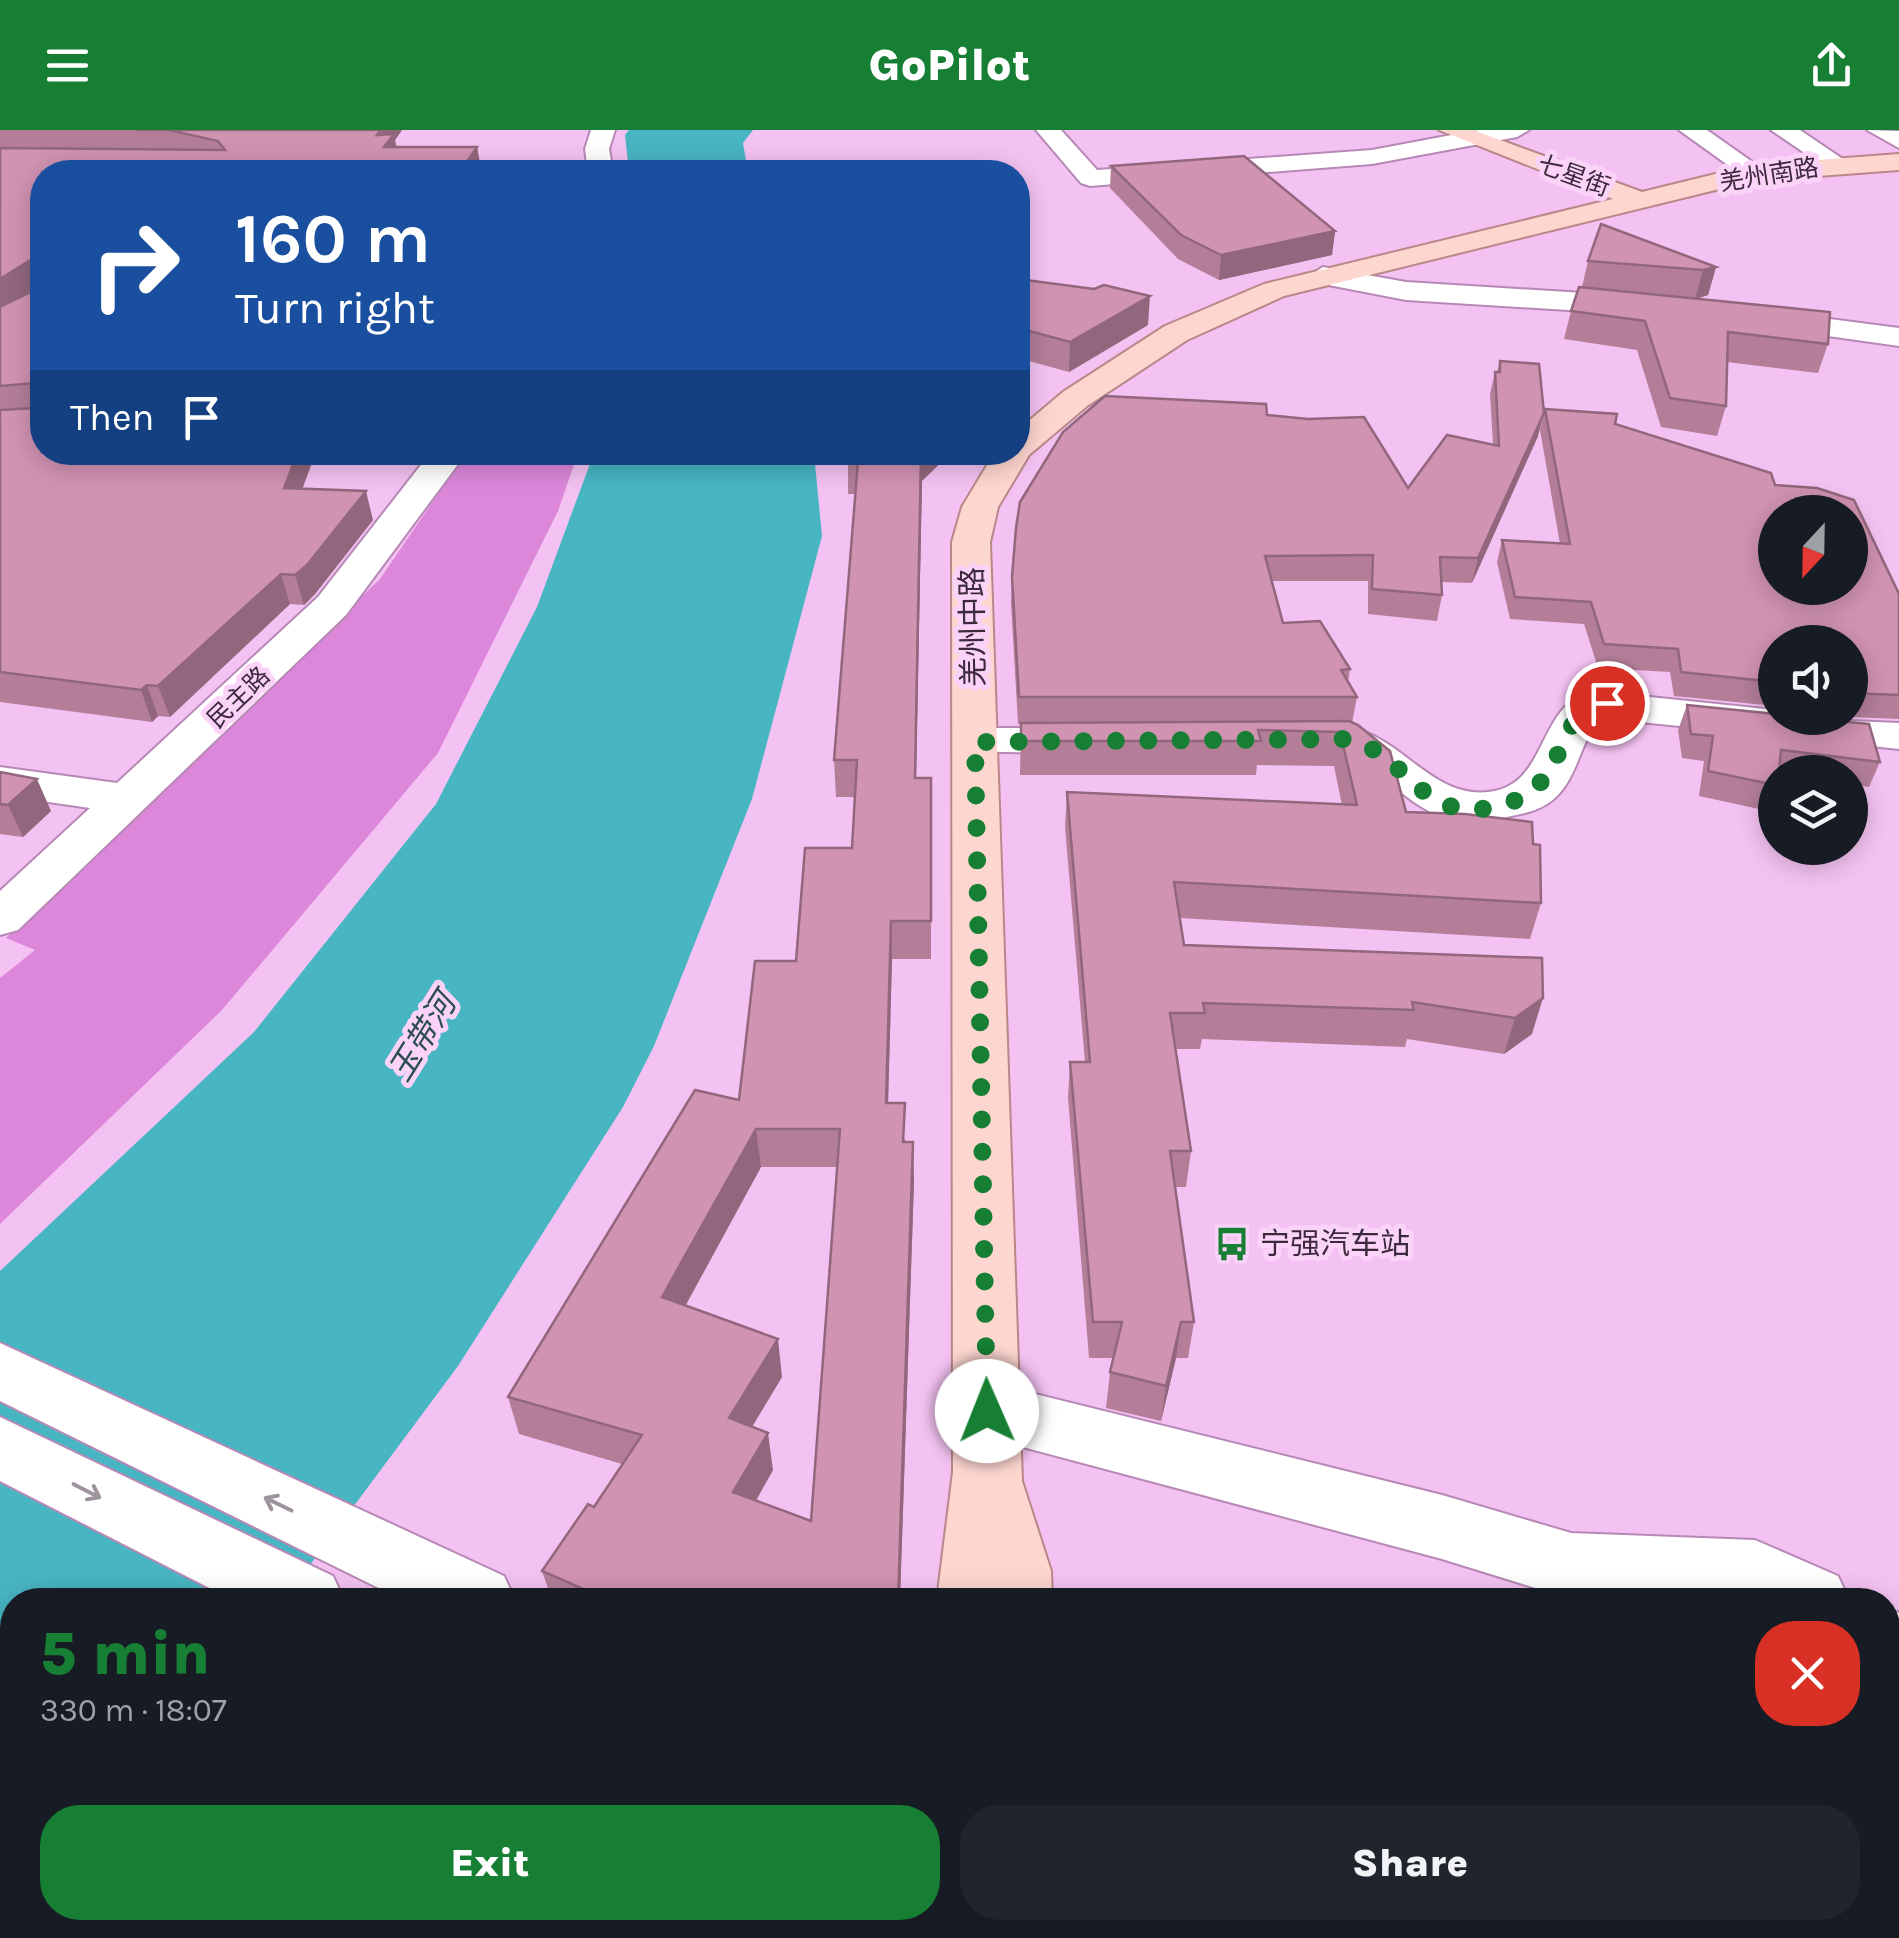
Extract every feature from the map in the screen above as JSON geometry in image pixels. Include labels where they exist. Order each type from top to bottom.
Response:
[{"type":"main road","name":"七星街","points":[[1464,134],[1640,200]]},
{"type":"main road","name":"羌州南路","points":[[1640,200],[1755,172],[1899,162]]},
{"type":"main road","points":[[1030,437],[1078,397],[1176,332],[1238,303],[1323,276],[1640,200]]},
{"type":"main road","name":"羌州中路","points":[[975,1588],[988,1441],[971,542],[980,507],[1004,465]]},
{"type":"main road","name":"羌州中路","points":[[988,1441],[1014,1570],[1014,1588]]},
{"type":"street","points":[[599,160],[597,148],[603,130]]},
{"type":"street","points":[[1048,130],[1090,178],[1360,158],[1464,134],[1517,130]]},
{"type":"street","points":[[1691,130],[1755,172]]},
{"type":"street","points":[[1783,130],[1837,164]]},
{"type":"street","points":[[1879,130],[1899,141]]},
{"type":"street","points":[[1311,137],[1360,158]]},
{"type":"street","points":[[1203,144],[1251,166]]},
{"type":"street","points":[[1323,276],[1406,291],[1673,309]]},
{"type":"street","points":[[1722,314],[1899,336]]},
{"type":"street","name":"民主路","points":[[0,918],[332,606],[440,465]]},
{"type":"street","points":[[1288,740],[1357,741],[1375,749],[1426,798],[1469,808],[1510,803],[1534,793],[1546,780],[1580,712],[1592,704],[1899,736]]},
{"type":"street","points":[[975,742],[1132,740]]},
{"type":"street","points":[[0,781],[129,800]]},
{"type":"street","points":[[0,1370],[453,1588]]},
{"type":"street","points":[[988,1441],[1442,1527],[1571,1566],[1756,1574],[1786,1588]]},
{"type":"street","points":[[0,1447],[282,1588]]},
{"type":"shaded area","points":[[458,465],[574,465],[558,511],[438,753],[222,1010],[0,1224],[0,978],[35,950],[6,938],[380,579]]},
{"type":"water","points":[[629,130],[753,130],[743,143],[746,160],[628,160],[625,135]]},
{"type":"water","name":"玉带河","points":[[590,465],[815,465],[822,536],[752,799],[654,1046],[623,1107],[458,1366],[293,1588],[0,1588],[0,1271],[254,1032],[436,804],[537,607]]},
{"type":"building","points":[[169,130],[381,130],[377,135],[394,134],[384,147],[477,147],[468,160],[30,160],[30,260],[0,279],[0,148],[225,150],[218,141]]},
{"type":"building","points":[[1244,156],[1335,231],[1221,255],[1181,235],[1111,166]]},
{"type":"building","points":[[1601,224],[1716,267],[1703,270],[1588,261]]},
{"type":"building","points":[[1030,281],[1094,289],[1104,285],[1150,296],[1070,342],[1030,331]]},
{"type":"building","points":[[1579,287],[1830,312],[1828,344],[1728,332],[1726,406],[1670,398],[1645,321],[1571,311]]},
{"type":"building","points":[[30,292],[30,383],[0,386],[0,307]]},
{"type":"building","points":[[1500,361],[1539,364],[1544,413],[1478,558],[1440,557],[1442,595],[1372,589],[1373,555],[1265,556],[1283,623],[1320,621],[1350,669],[1341,670],[1357,697],[1019,697],[1012,577],[1020,502],[1063,432],[1105,396],[1266,404],[1267,415],[1308,419],[1364,417],[1408,488],[1447,435],[1499,446],[1495,372],[1500,372]]},
{"type":"building","points":[[30,408],[30,465],[293,465],[284,488],[366,491],[307,565],[295,575],[281,574],[158,686],[147,685],[141,690],[0,672],[0,410]]},
{"type":"building","points":[[1545,409],[1617,414],[1615,424],[1771,473],[1775,485],[1817,488],[1839,495],[1758,495],[1758,605],[1868,605],[1868,529],[1899,594],[1899,695],[1868,694],[1868,625],[1758,625],[1758,680],[1681,672],[1678,649],[1604,644],[1591,602],[1515,597],[1502,540],[1570,544]]},
{"type":"building","points":[[858,465],[921,465],[915,778],[931,778],[931,921],[891,921],[886,1103],[905,1103],[903,1142],[913,1142],[898,1588],[581,1588],[542,1571],[588,1504],[594,1507],[642,1435],[508,1397],[695,1090],[739,1100],[755,961],[796,961],[805,848],[852,848],[857,760],[834,760]],"holes":[[[756,1129],[840,1129],[811,1521],[733,1492],[768,1433],[729,1418],[778,1339],[662,1297]]]},
{"type":"building","points":[[1687,705],[1758,712],[1758,735],[1868,735],[1869,724],[1880,762],[1868,761],[1868,755],[1781,750],[1781,755],[1758,755],[1758,781],[1708,771],[1713,736],[1691,734]]},
{"type":"building","points":[[1349,721],[1390,751],[1406,812],[1532,822],[1533,844],[1540,845],[1541,903],[1174,882],[1184,945],[1542,958],[1543,998],[1515,1018],[1412,1002],[1414,1010],[1203,1003],[1205,1013],[1170,1013],[1191,1151],[1170,1151],[1194,1322],[1181,1322],[1166,1386],[1110,1372],[1122,1322],[1093,1322],[1070,1062],[1090,1062],[1067,792],[1357,805],[1340,732],[1258,730],[1261,741],[1021,741],[1021,723]]},
{"type":"building","points":[[0,772],[37,779],[8,805],[0,804]]},
{"type":"place","name":"宁强汽车站","points":[[1232,1244]]},
{"type":"route","points":[[987,1411],[975,742],[1347,739],[1375,749],[1426,798],[1447,806],[1469,808],[1510,803],[1534,793],[1546,780],[1580,712],[1592,704],[1607,703]]}]
